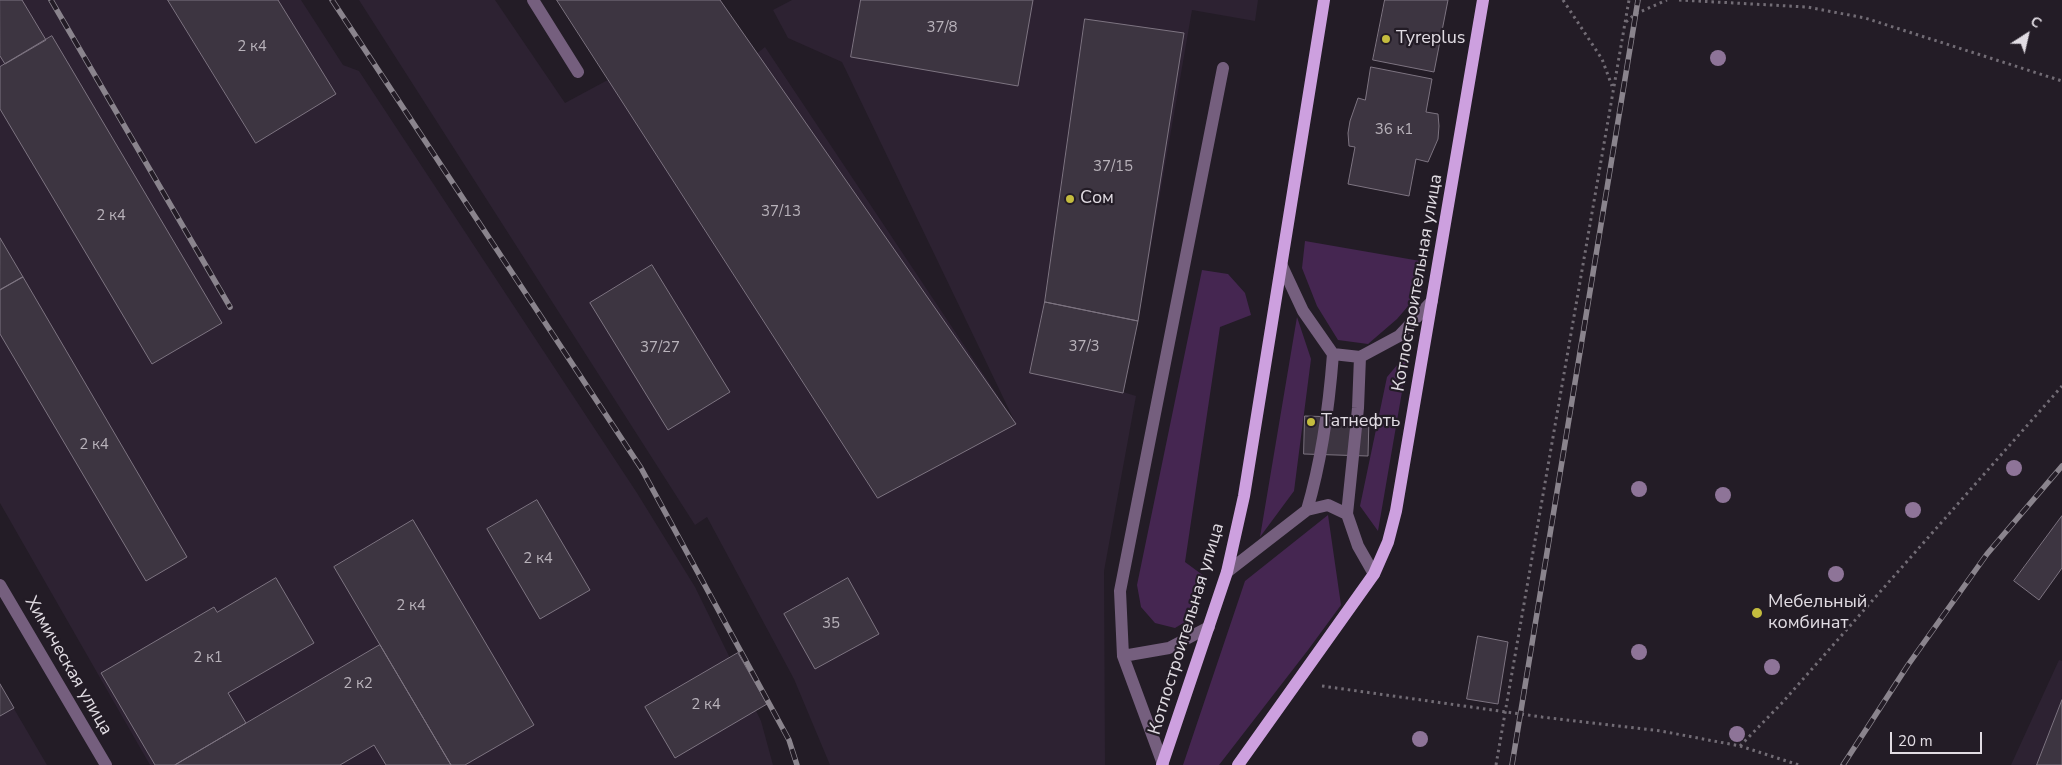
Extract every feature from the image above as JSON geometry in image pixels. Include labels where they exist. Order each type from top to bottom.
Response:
[{"type":"main road","name":"Котлостроительная улица","points":[[1163,764],[1227,572],[1244,496],[1324,0]]},
{"type":"main road","name":"Котлостроительная улица","points":[[1238,765],[1374,574],[1388,542],[1396,511],[1483,0]]},
{"type":"street","points":[[533,0],[578,72]]},
{"type":"street","points":[[1163,764],[1123,656],[1120,591],[1223,68]]},
{"type":"street","points":[[1282,266],[1303,311],[1333,354],[1329,405],[1315,483],[1307,510]]},
{"type":"street","points":[[1333,354],[1360,357],[1399,336],[1432,300]]},
{"type":"street","points":[[1360,357],[1358,408],[1347,514],[1358,546],[1374,574]]},
{"type":"street","points":[[1227,572],[1307,510],[1328,505],[1347,514]]},
{"type":"street","name":"Химическая улица","points":[[0,585],[106,765]]},
{"type":"street","points":[[1123,656],[1169,648],[1209,627]]},
{"type":"path","points":[[1563,0],[1602,59],[1612,86]]},
{"type":"path","points":[[1496,765],[1612,86],[1629,0]]},
{"type":"path","points":[[1625,23],[1635,14],[1667,0]]},
{"type":"path","points":[[1678,0],[1807,7],[1865,18],[2062,81]]},
{"type":"path","points":[[1740,746],[1781,704],[2062,386]]},
{"type":"path","points":[[1297,683],[1651,730],[1740,746],[1799,765]]},
{"type":"shaded area","points":[[0,0],[301,0],[343,65],[359,71],[637,493],[695,587],[761,721],[773,765],[150,765],[0,503]]},
{"type":"shaded area","points":[[359,0],[495,0],[565,103],[617,75],[745,63],[765,47],[1014,420],[842,62],[788,38],[773,10],[792,0],[1258,0],[1255,21],[1192,10],[1138,321],[1123,392],[1136,396],[1104,571],[1105,765],[830,765],[794,679],[707,517],[695,525]]},
{"type":"shaded area","points":[[1305,241],[1426,262],[1421,291],[1397,319],[1368,344],[1338,340],[1317,306],[1302,268]]},
{"type":"shaded area","points":[[1202,270],[1228,274],[1245,293],[1251,315],[1220,327],[1185,562],[1208,579],[1190,619],[1175,628],[1155,623],[1141,607],[1137,585]]},
{"type":"shaded area","points":[[1297,317],[1311,359],[1294,491],[1260,537]]},
{"type":"shaded area","points":[[1409,351],[1378,531],[1360,506],[1387,377]]},
{"type":"shaded area","points":[[1328,515],[1341,605],[1219,765],[1183,765],[1245,581]]},
{"type":"shaded area","points":[[2059,660],[2062,661],[2062,765],[2011,765]]},
{"type":"shaded area","points":[[0,685],[47,765],[0,765]]},
{"type":"building","points":[[0,0],[22,0],[46,40],[5,64],[0,56]]},
{"type":"building","points":[[168,0],[278,0],[336,94],[256,143]]},
{"type":"building","points":[[557,0],[720,0],[1016,424],[878,498]]},
{"type":"building","points":[[861,0],[1033,0],[1018,86],[851,57]]},
{"type":"building","points":[[1385,0],[1448,0],[1434,72],[1373,60]]},
{"type":"building","points":[[1085,19],[1184,33],[1138,321],[1045,302]]},
{"type":"building","points":[[52,36],[222,323],[152,364],[0,109],[0,67]]},
{"type":"building","points":[[1371,67],[1432,79],[1426,112],[1438,114],[1438,139],[1428,162],[1416,159],[1409,196],[1348,184],[1355,147],[1349,146],[1348,133],[1350,121],[1358,98],[1365,100]]},
{"type":"building","points":[[0,238],[23,277],[0,290]]},
{"type":"building","points":[[652,265],[730,392],[668,430],[590,303]]},
{"type":"building","points":[[23,277],[187,557],[146,581],[0,334],[0,290]]},
{"type":"building","points":[[1045,302],[1138,321],[1123,393],[1030,373]]},
{"type":"building","points":[[1305,416],[1369,418],[1368,456],[1304,454]]},
{"type":"building","points":[[537,500],[590,590],[540,619],[487,529]]},
{"type":"building","points":[[2062,516],[2062,568],[2039,600],[2014,581]]},
{"type":"building","points":[[413,520],[534,725],[465,765],[451,765],[334,567]]},
{"type":"building","points":[[276,578],[314,643],[228,693],[246,723],[175,765],[155,765],[101,673],[214,607],[217,612]]},
{"type":"building","points":[[848,578],[879,634],[815,669],[784,614]]},
{"type":"building","points":[[1478,636],[1508,642],[1498,704],[1467,699]]},
{"type":"building","points":[[380,645],[451,765],[386,765],[374,745],[340,765],[175,765]]},
{"type":"building","points":[[738,653],[767,704],[675,758],[645,707]]},
{"type":"building","points":[[0,684],[14,708],[0,716]]},
{"type":"building","points":[[2062,700],[2062,765],[2037,765]]},
{"type":"railway","points":[[51,0],[230,307]]},
{"type":"railway","points":[[332,0],[641,468],[789,740],[797,765]]},
{"type":"railway","points":[[1512,765],[1638,0]]},
{"type":"railway","points":[[1843,765],[1908,665],[1987,554],[2062,466]]},
{"type":"place","name":"Tyreplus","points":[[1386,39]]},
{"type":"place","name":"Сом","points":[[1070,199]]},
{"type":"place","name":"Татнефть","points":[[1311,422]]},
{"type":"place","name":"Мебельный комбинат","points":[[1757,613]]}]
